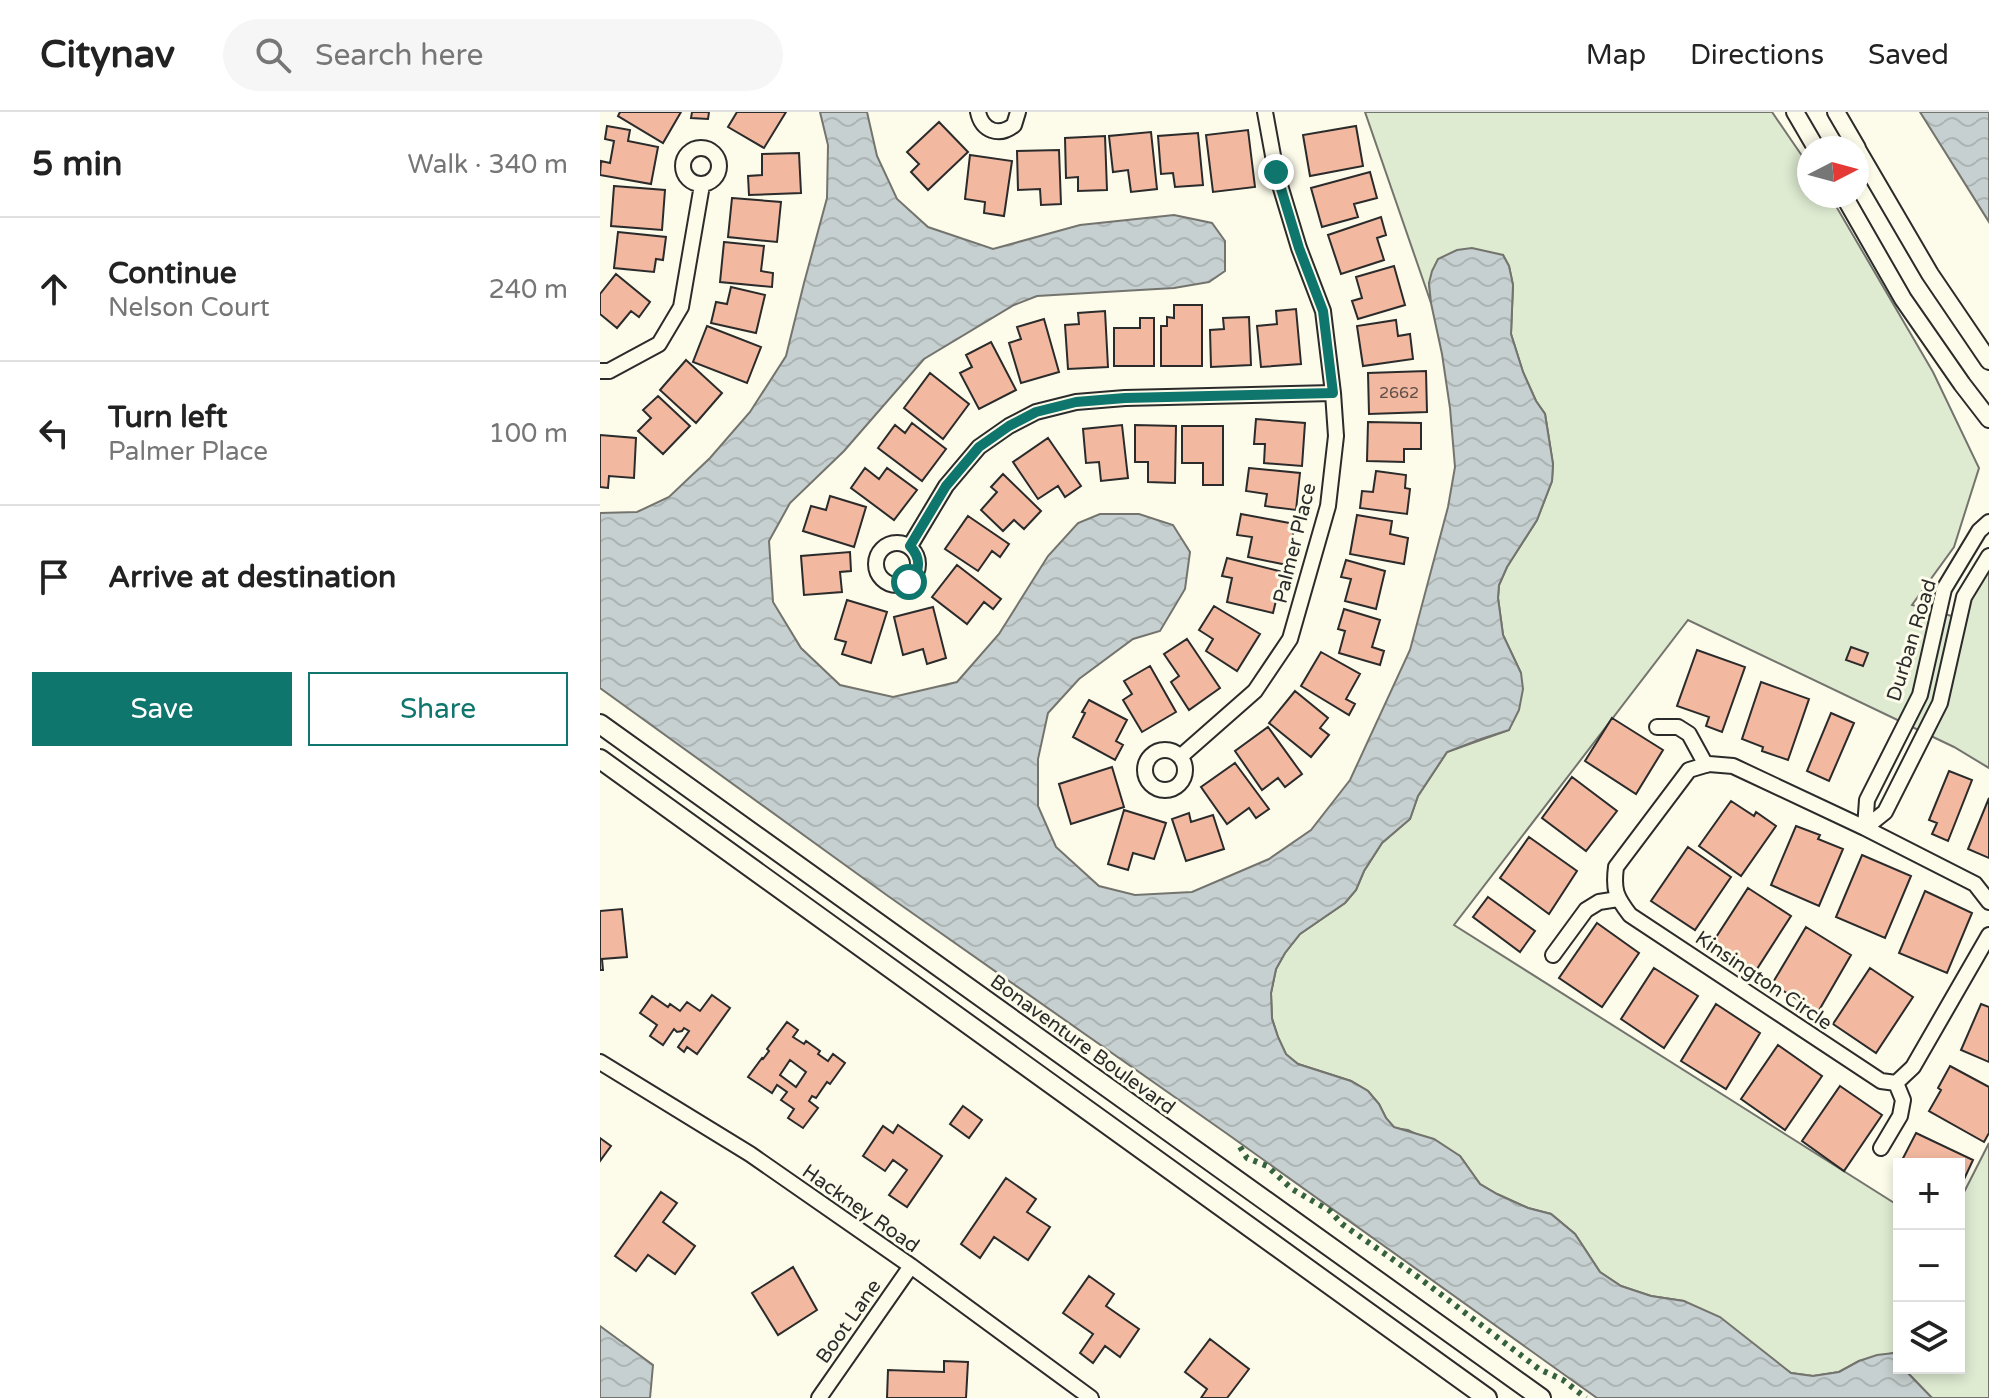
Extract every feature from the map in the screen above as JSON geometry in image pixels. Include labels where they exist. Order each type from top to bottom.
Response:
[{"type":"main road","name":"Bonaventure Boulevard","points":[[600,724],[1541,1398]]},
{"type":"main road","points":[[600,759],[1487,1398]]},
{"type":"street","points":[[978,112],[980,121],[992,132],[1008,130],[1018,118],[1018,112]]},
{"type":"street","name":"Palmer Place","points":[[1180,757],[1255,691],[1290,639],[1328,506],[1336,436],[1323,311],[1299,248],[1276,172],[1265,112]]},
{"type":"street","points":[[1795,112],[1809,136]]},
{"type":"street","points":[[1836,112],[1850,136]]},
{"type":"street","points":[[1869,169],[1930,274],[1989,361]]},
{"type":"street","points":[[600,371],[609,371],[659,344],[681,307],[702,185]]},
{"type":"street","points":[[1851,208],[1903,299],[1989,419]]},
{"type":"street","points":[[910,546],[946,486],[979,447],[1036,412],[1076,402],[1125,398],[1333,393]]},
{"type":"street","name":"Durban Road","points":[[1865,828],[1867,800],[1920,695],[1944,589],[1979,531],[1989,522]]},
{"type":"street","name":"Durban Road","points":[[1865,828],[1885,812],[1940,703],[1964,597],[1989,556]]},
{"type":"street","points":[[1657,727],[1678,727],[1689,734],[1706,765]]},
{"type":"street","points":[[1553,955],[1586,910],[1599,902],[1618,899],[1614,882],[1616,867],[1689,770],[1706,765],[1733,766],[1865,828],[1975,884],[1989,902]]},
{"type":"street","points":[[1879,775],[1899,785]]},
{"type":"street","name":"Kinsington Circle","points":[[1618,899],[1630,915],[1854,1064],[1881,1081],[1896,1083]]},
{"type":"street","points":[[1881,1148],[1900,1116],[1903,1100],[1896,1083],[1913,1067],[1989,935]]},
{"type":"street","name":"Hackney Road","points":[[600,1062],[750,1154],[911,1266],[1091,1398]]},
{"type":"street","name":"Boot Lane","points":[[819,1398],[911,1266]]},
{"type":"green space","points":[[1365,112],[1772,112],[1797,148],[1797,208],[1837,208],[1933,372],[1979,468],[1954,547],[1912,605],[1959,618],[1989,566],[1989,768],[1954,747],[1688,620],[1454,925],[1893,1202],[1893,1353],[1859,1361],[1839,1372],[1813,1376],[1791,1373],[1684,1301],[1651,1296],[1621,1286],[1600,1272],[1575,1234],[1551,1214],[1528,1208],[1480,1184],[1460,1156],[1408,1130],[1394,1128],[1368,1091],[1351,1081],[1298,1064],[1286,1055],[1278,1037],[1272,1018],[1271,993],[1276,969],[1285,953],[1300,934],[1345,903],[1356,890],[1382,843],[1410,819],[1418,796],[1447,752],[1509,730],[1521,673],[1503,635],[1499,585],[1537,520],[1552,481],[1553,464],[1545,414],[1523,372],[1511,334],[1513,285],[1503,255],[1429,283],[1431,303]]},
{"type":"green space","points":[[1989,1143],[1989,1398],[1932,1398],[1909,1374],[1965,1374],[1965,1190]]},
{"type":"water","points":[[820,112],[867,112],[877,156],[897,199],[928,227],[993,249],[1080,225],[1174,215],[1212,223],[1225,241],[1225,271],[1209,282],[1174,288],[1037,296],[1014,305],[924,359],[844,451],[790,503],[769,541],[773,602],[801,648],[840,685],[893,697],[957,682],[999,634],[1048,556],[1078,523],[1100,514],[1139,514],[1173,525],[1190,552],[1185,589],[1160,631],[1133,639],[1079,679],[1048,713],[1038,759],[1038,806],[1056,847],[1099,886],[1135,895],[1192,892],[1269,859],[1311,830],[1350,780],[1410,650],[1448,507],[1455,467],[1450,408],[1431,303],[1429,283],[1432,271],[1438,259],[1457,250],[1472,248],[1503,255],[1513,285],[1511,334],[1523,372],[1545,414],[1553,464],[1552,481],[1537,520],[1499,585],[1503,635],[1521,673],[1523,689],[1519,710],[1509,730],[1447,752],[1418,796],[1410,819],[1382,843],[1356,890],[1345,903],[1300,934],[1285,953],[1276,969],[1271,993],[1272,1019],[1278,1037],[1286,1054],[1298,1064],[1351,1081],[1368,1091],[1394,1127],[1434,1139],[1460,1156],[1480,1184],[1528,1208],[1551,1214],[1575,1234],[1600,1272],[1621,1286],[1651,1296],[1684,1301],[1720,1317],[1791,1373],[1813,1376],[1839,1372],[1859,1361],[1893,1353],[1893,1374],[1909,1374],[1932,1398],[1597,1398],[600,688],[600,513],[637,512],[669,497],[710,458],[750,412],[786,356],[827,198],[828,145]]},
{"type":"water","points":[[1920,112],[1989,112],[1989,222]]},
{"type":"water","points":[[600,1326],[653,1365],[650,1398],[600,1398]]},
{"type":"building","points":[[620,112],[681,112],[663,143],[618,116]]},
{"type":"building","points":[[692,112],[709,112],[708,119],[691,118]]},
{"type":"building","points":[[737,112],[786,112],[764,148],[728,127]]},
{"type":"building","points":[[939,122],[968,152],[928,190],[911,172],[919,164],[907,152]]},
{"type":"building","points":[[607,126],[630,130],[628,141],[658,147],[651,184],[600,175],[601,161],[610,163],[614,141],[605,139]]},
{"type":"building","points":[[1356,126],[1363,166],[1310,176],[1303,135]]},
{"type":"building","points":[[1248,130],[1255,187],[1213,192],[1206,135]]},
{"type":"building","points":[[1151,132],[1157,189],[1131,192],[1128,170],[1113,172],[1109,136]]},
{"type":"building","points":[[1198,133],[1203,185],[1175,187],[1173,173],[1161,174],[1158,136]]},
{"type":"building","points":[[1105,136],[1107,190],[1078,191],[1078,177],[1066,178],[1065,138]]},
{"type":"building","points":[[1059,150],[1061,204],[1041,205],[1040,189],[1018,190],[1017,151]]},
{"type":"building","points":[[799,153],[801,193],[749,195],[748,176],[762,175],[762,154]]},
{"type":"building","points":[[970,155],[1012,161],[1004,216],[984,213],[985,202],[965,199]]},
{"type":"building","points":[[1370,172],[1377,198],[1354,204],[1358,217],[1322,227],[1311,188]]},
{"type":"building","points":[[614,186],[665,190],[662,230],[611,226]]},
{"type":"building","points":[[732,198],[781,202],[777,242],[728,237]]},
{"type":"building","points":[[1381,217],[1386,235],[1377,238],[1384,260],[1341,274],[1328,235]]},
{"type":"building","points":[[618,232],[666,237],[663,260],[656,259],[654,272],[614,268]]},
{"type":"building","points":[[724,242],[764,246],[761,271],[773,273],[772,287],[720,282]]},
{"type":"building","points":[[1394,266],[1405,305],[1358,319],[1352,301],[1362,298],[1356,277]]},
{"type":"building","points":[[616,274],[650,302],[639,317],[631,311],[617,328],[600,314],[600,294]]},
{"type":"building","points":[[731,287],[765,295],[756,333],[711,323],[716,302],[727,304]]},
{"type":"building","points":[[1174,305],[1202,305],[1202,366],[1161,366],[1161,326],[1167,326],[1167,317],[1174,318]]},
{"type":"building","points":[[1296,309],[1301,364],[1261,367],[1257,326],[1277,324],[1276,311]]},
{"type":"building","points":[[1105,311],[1108,367],[1068,369],[1065,325],[1079,324],[1078,313]]},
{"type":"building","points":[[1249,317],[1251,365],[1211,367],[1210,330],[1224,329],[1223,318]]},
{"type":"building","points":[[1140,318],[1154,318],[1154,366],[1114,366],[1114,328],[1140,328]]},
{"type":"building","points":[[1044,319],[1059,372],[1021,383],[1009,343],[1021,339],[1017,327]]},
{"type":"building","points":[[1396,320],[1398,336],[1410,334],[1413,359],[1363,366],[1357,326]]},
{"type":"building","points":[[707,326],[761,347],[747,383],[693,362]]},
{"type":"building","points":[[991,342],[1016,390],[979,409],[960,373],[972,367],[966,355]]},
{"type":"building","points":[[686,360],[722,393],[696,423],[660,390]]},
{"type":"building","points":[[1426,371],[1427,412],[1369,414],[1368,373]]},
{"type":"building","points":[[930,373],[969,404],[943,439],[904,408]]},
{"type":"building","points":[[658,396],[690,426],[663,454],[638,431],[651,418],[643,410]]},
{"type":"building","points":[[1256,419],[1305,423],[1302,466],[1264,463],[1265,444],[1254,444]]},
{"type":"building","points":[[1368,422],[1421,423],[1421,449],[1404,449],[1404,462],[1367,461]]},
{"type":"building","points":[[912,423],[946,449],[922,481],[878,448],[895,425],[905,433]]},
{"type":"building","points":[[1122,425],[1128,478],[1101,481],[1099,462],[1086,463],[1083,429]]},
{"type":"building","points":[[1135,425],[1176,426],[1175,483],[1148,482],[1148,462],[1135,462]]},
{"type":"building","points":[[1182,426],[1223,426],[1223,485],[1203,485],[1203,463],[1182,463]]},
{"type":"building","points":[[600,435],[636,438],[634,478],[609,476],[608,488],[600,487]]},
{"type":"building","points":[[1048,438],[1081,486],[1065,497],[1058,486],[1038,499],[1013,462]]},
{"type":"building","points":[[865,468],[879,479],[887,468],[917,490],[894,520],[851,488]]},
{"type":"building","points":[[1249,468],[1300,473],[1296,510],[1265,506],[1267,494],[1246,491]]},
{"type":"building","points":[[1376,471],[1406,475],[1405,488],[1410,489],[1407,514],[1360,508],[1362,491],[1373,492]]},
{"type":"building","points":[[1003,474],[1041,511],[1024,529],[1014,520],[1003,531],[981,510],[997,492],[991,487]]},
{"type":"building","points":[[830,496],[866,507],[854,547],[803,531],[811,506],[826,510]]},
{"type":"building","points":[[1241,514],[1295,524],[1287,565],[1248,557],[1252,537],[1237,535]]},
{"type":"building","points":[[1357,515],[1392,521],[1390,534],[1408,538],[1404,564],[1350,554]]},
{"type":"building","points":[[968,516],[1009,544],[1000,557],[992,551],[978,571],[945,549]]},
{"type":"building","points":[[850,552],[851,571],[840,572],[842,592],[804,595],[801,556]]},
{"type":"building","points":[[1227,558],[1283,572],[1273,613],[1227,602],[1232,578],[1222,576]]},
{"type":"building","points":[[1346,560],[1385,571],[1376,609],[1345,601],[1351,579],[1341,577]]},
{"type":"building","points":[[957,565],[1001,599],[993,609],[984,602],[967,624],[932,597]]},
{"type":"building","points":[[847,600],[887,612],[871,663],[842,654],[846,642],[835,639]]},
{"type":"building","points":[[1214,606],[1260,634],[1237,671],[1206,651],[1213,639],[1199,630]]},
{"type":"building","points":[[933,607],[946,658],[927,664],[923,649],[903,655],[894,617]]},
{"type":"building","points":[[1344,609],[1380,620],[1372,647],[1384,651],[1380,665],[1339,653],[1345,631],[1338,629]]},
{"type":"building","points":[[1187,639],[1220,688],[1189,710],[1171,682],[1179,676],[1164,654]]},
{"type":"building","points":[[1851,647],[1868,653],[1863,666],[1846,660]]},
{"type":"building","points":[[1697,650],[1745,667],[1722,732],[1706,726],[1709,717],[1677,706]]},
{"type":"building","points":[[1321,652],[1360,674],[1346,699],[1355,704],[1349,715],[1301,686]]},
{"type":"building","points":[[1150,666],[1176,712],[1142,732],[1123,700],[1132,694],[1124,681]]},
{"type":"building","points":[[1761,682],[1809,699],[1788,760],[1762,751],[1763,747],[1742,739]]},
{"type":"building","points":[[1295,691],[1328,718],[1320,728],[1329,735],[1311,757],[1269,723]]},
{"type":"building","points":[[1089,700],[1127,720],[1116,741],[1123,745],[1115,760],[1073,737]]},
{"type":"building","points":[[1831,713],[1854,723],[1829,781],[1807,771]]},
{"type":"building","points":[[1612,718],[1663,750],[1636,794],[1585,761]]},
{"type":"building","points":[[1268,727],[1302,774],[1285,787],[1278,778],[1262,790],[1235,751]]},
{"type":"building","points":[[1235,763],[1269,809],[1256,818],[1249,808],[1227,824],[1201,787]]},
{"type":"building","points":[[1112,767],[1124,807],[1071,824],[1059,784]]},
{"type":"building","points":[[1949,771],[1972,780],[1948,841],[1932,834],[1937,823],[1929,820]]},
{"type":"building","points":[[1572,777],[1617,811],[1586,851],[1542,818]]},
{"type":"building","points":[[1989,798],[1989,858],[1968,849]]},
{"type":"building","points":[[1731,801],[1754,816],[1756,812],[1776,826],[1741,876],[1699,846]]},
{"type":"building","points":[[1124,810],[1166,823],[1154,859],[1133,853],[1128,870],[1108,864]]},
{"type":"building","points":[[1189,813],[1191,822],[1213,815],[1224,849],[1186,861],[1172,819]]},
{"type":"building","points":[[1796,826],[1820,835],[1818,839],[1843,849],[1819,906],[1771,885]]},
{"type":"building","points":[[1529,837],[1577,871],[1549,914],[1500,878]]},
{"type":"building","points":[[1688,847],[1731,877],[1695,930],[1651,901]]},
{"type":"building","points":[[1862,855],[1911,876],[1885,938],[1836,917]]},
{"type":"building","points":[[1748,888],[1791,916],[1755,972],[1713,942]]},
{"type":"building","points":[[1925,891],[1972,913],[1947,973],[1899,953]]},
{"type":"building","points":[[1488,897],[1535,931],[1520,952],[1473,917]]},
{"type":"building","points":[[622,909],[627,957],[602,959],[603,970],[600,970],[600,911]]},
{"type":"building","points":[[1597,923],[1639,953],[1602,1007],[1559,978]]},
{"type":"building","points":[[1806,927],[1851,955],[1818,1012],[1772,984]]},
{"type":"building","points":[[1654,968],[1698,996],[1664,1048],[1621,1019]]},
{"type":"building","points":[[1870,968],[1913,997],[1876,1053],[1833,1024]]},
{"type":"building","points":[[712,995],[730,1008],[697,1054],[687,1047],[684,1052],[678,1047],[689,1031],[684,1028],[677,1032],[674,1029],[663,1045],[650,1036],[657,1025],[640,1013],[652,996],[680,1011],[687,1002],[700,1011]]},
{"type":"building","points":[[1716,1004],[1760,1033],[1726,1089],[1681,1061]]},
{"type":"building","points":[[1981,1004],[1989,1007],[1989,1062],[1961,1050]]},
{"type":"building","points":[[787,1022],[798,1030],[793,1037],[804,1044],[806,1041],[828,1061],[833,1054],[845,1063],[816,1098],[812,1096],[809,1101],[818,1108],[803,1128],[788,1118],[794,1109],[781,1100],[787,1092],[777,1085],[772,1093],[748,1077],[769,1051],[767,1049]],"holes":[[[790,1060],[806,1072],[796,1087],[780,1075]]]},
{"type":"building","points":[[1778,1045],[1822,1076],[1785,1130],[1741,1099]]},
{"type":"building","points":[[1950,1066],[1989,1087],[1989,1133],[1984,1142],[1929,1111]]},
{"type":"building","points":[[1840,1086],[1882,1115],[1844,1171],[1802,1141]]},
{"type":"building","points":[[963,1106],[982,1120],[969,1138],[950,1124]]},
{"type":"building","points":[[898,1125],[942,1156],[907,1207],[889,1195],[907,1170],[893,1160],[885,1171],[863,1156],[883,1126],[893,1133]]},
{"type":"building","points":[[1916,1133],[1973,1160],[1965,1177],[1965,1158],[1903,1158]]},
{"type":"building","points":[[600,1138],[611,1146],[600,1161]]},
{"type":"building","points":[[1006,1178],[1036,1199],[1027,1212],[1050,1227],[1028,1260],[994,1237],[980,1258],[961,1244]]},
{"type":"building","points":[[661,1192],[677,1203],[663,1222],[695,1246],[675,1274],[648,1255],[636,1271],[615,1256]]},
{"type":"building","points":[[793,1267],[817,1310],[778,1335],[752,1293]]},
{"type":"building","points":[[1089,1276],[1114,1294],[1106,1306],[1139,1329],[1120,1357],[1105,1346],[1093,1363],[1080,1353],[1093,1334],[1063,1313]]},
{"type":"building","points":[[1210,1339],[1249,1369],[1227,1398],[1201,1398],[1207,1389],[1185,1372]]},
{"type":"building","points":[[944,1361],[968,1362],[966,1398],[887,1398],[888,1370],[944,1372]]},
{"type":"hedge","points":[[1240,1147],[1247,1158],[1267,1166],[1292,1189],[1330,1211],[1342,1224],[1539,1369],[1563,1380],[1586,1398]]},
{"type":"route","points":[[909,582],[918,569],[918,560],[910,546],[946,486],[979,447],[1036,412],[1076,402],[1125,398],[1333,393],[1323,311],[1299,248],[1276,172]]}]
